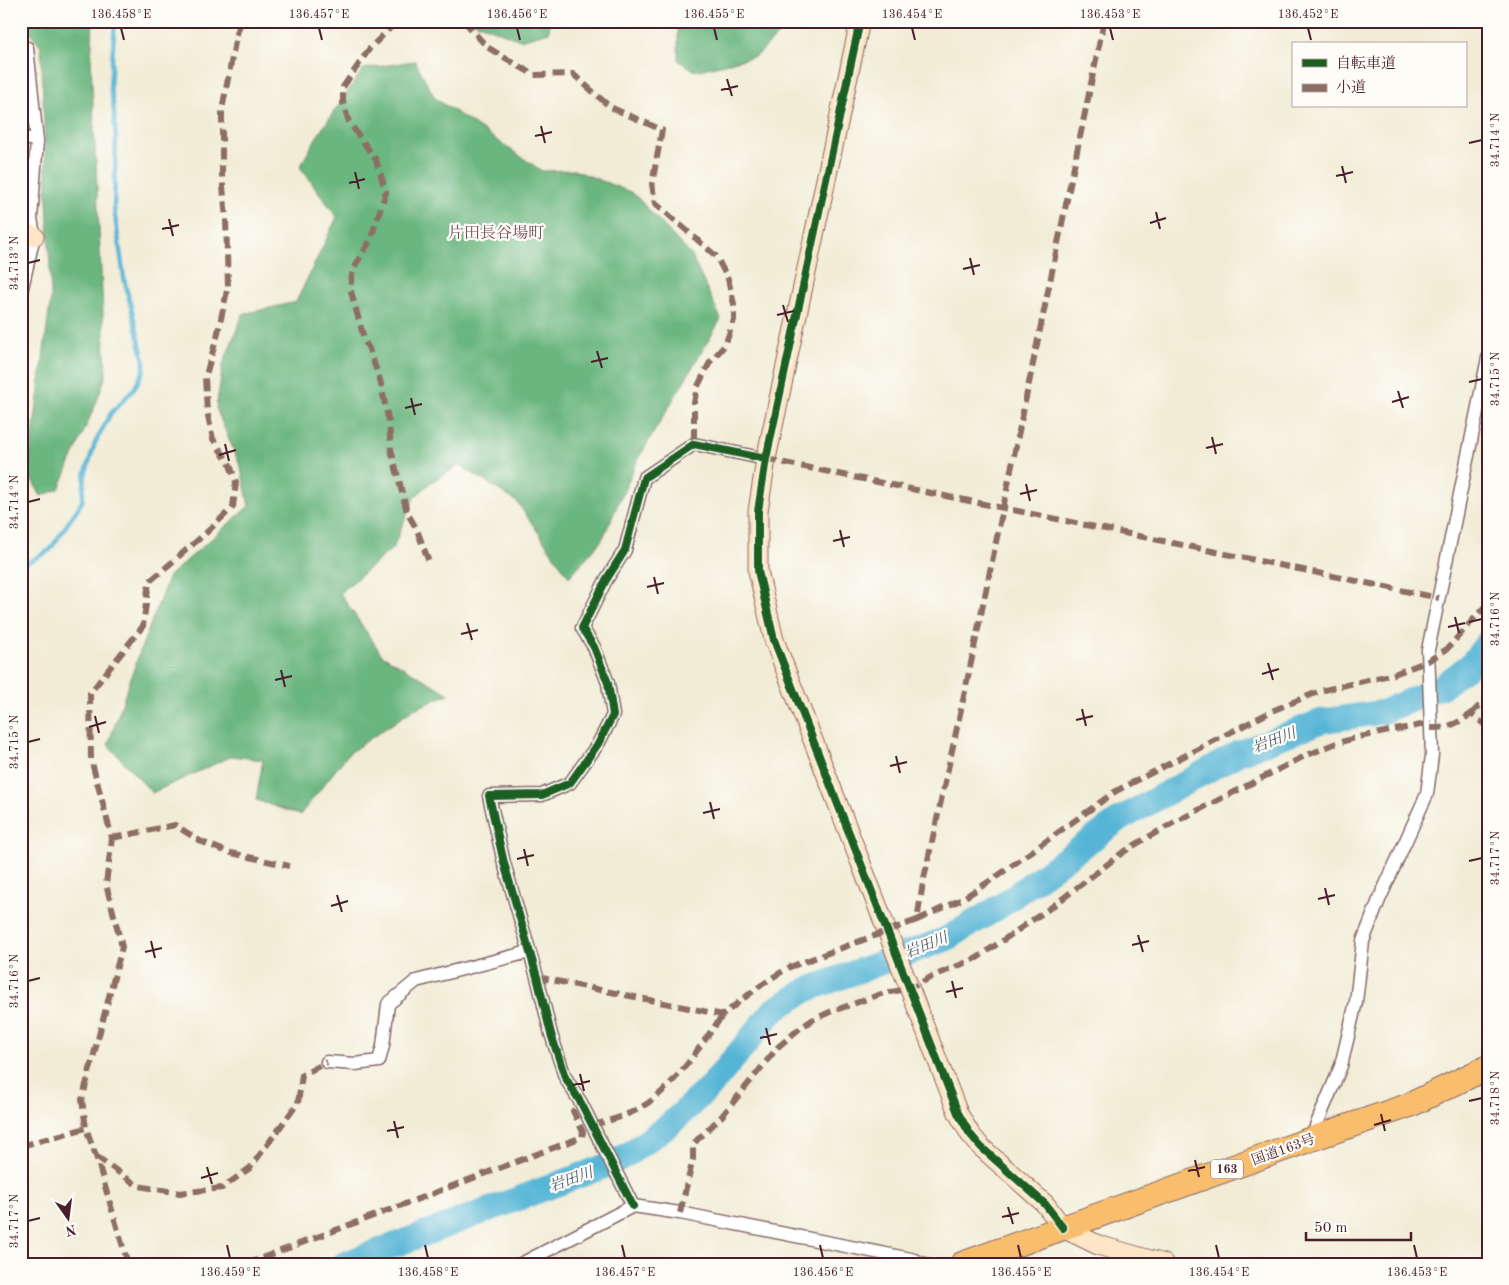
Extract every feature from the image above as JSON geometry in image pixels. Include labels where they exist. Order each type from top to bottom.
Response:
[{"type":"highway","name":"国道163号","points":[[962,1264],[1317,1136],[1410,1105],[1488,1067]]},
{"type":"street","points":[[860,21],[766,459],[758,512],[758,571],[774,640],[958,1113],[970,1134],[1045,1204],[1063,1228],[1098,1245],[1164,1264]]},
{"type":"street","points":[[21,47],[27,48],[37,141],[31,218],[21,292]]},
{"type":"street","points":[[21,137],[37,141]]},
{"type":"street","points":[[1317,1136],[1316,1126],[1341,1066],[1356,1002],[1364,941],[1379,900],[1427,794],[1432,755],[1428,650],[1488,358]]},
{"type":"street","points":[[633,1206],[581,1102],[565,1077],[551,1034],[537,977],[504,863],[489,796],[542,796],[570,783],[598,744],[613,715],[608,683],[594,647],[582,628],[606,580],[625,550],[644,478],[694,444],[766,459]]},
{"type":"street","points":[[328,1062],[355,1064],[379,1061],[383,1046],[388,1004],[416,981],[529,952]]},
{"type":"street","points":[[521,1264],[633,1206],[680,1213],[925,1264]]},
{"type":"green space","points":[[21,21],[93,21],[91,63],[106,375],[97,401],[59,489],[41,496],[28,473],[51,297],[41,46]]},
{"type":"green space","points":[[471,21],[550,21],[549,32],[520,40]]},
{"type":"green space","points":[[678,21],[788,21],[786,27],[757,56],[695,71],[678,60]]},
{"type":"green space","points":[[415,61],[435,98],[542,171],[574,170],[633,193],[691,255],[721,319],[638,459],[602,540],[569,577],[517,502],[460,465],[431,482],[414,498],[393,548],[340,593],[382,655],[449,694],[414,709],[349,753],[300,815],[256,800],[263,760],[232,756],[152,793],[108,745],[140,651],[169,576],[249,506],[241,468],[216,408],[223,364],[243,314],[296,302],[337,217],[300,167],[316,138],[363,69]]},
{"type":"waterway","points":[[21,566],[50,550],[82,502],[85,475],[95,443],[111,413],[134,389],[144,370],[144,361],[124,278],[114,209],[116,138],[110,87],[115,21]]},
{"type":"waterway","name":"岩田川","points":[[344,1264],[608,1165],[630,1153],[670,1124],[711,1086],[774,1010],[806,990],[946,939],[999,907],[1120,819],[1239,753],[1322,721],[1383,712],[1441,687],[1470,665],[1488,642]]},
{"type":"marked path","points":[[128,1264],[86,1128],[82,1100],[122,947],[106,884],[112,838],[91,759],[90,693],[143,626],[149,582],[233,507],[236,482],[230,465],[213,439],[207,411],[205,378],[217,337],[228,286],[226,219],[222,175],[222,110],[236,37],[241,21]]},
{"type":"marked path","points":[[394,21],[390,28],[370,48],[343,87],[343,103],[349,122],[376,160],[386,192],[370,241],[353,269],[350,288],[365,342],[380,380],[389,423],[391,449],[407,512],[417,530],[429,562]]},
{"type":"marked path","points":[[464,21],[487,47],[534,75],[573,74],[610,107],[662,130],[652,184],[655,203],[716,256],[728,279],[734,304],[734,320],[725,345],[710,362],[697,388],[694,403],[694,444]]},
{"type":"marked path","points":[[537,977],[723,1015],[790,967],[917,920],[923,883],[967,682],[1104,21]]},
{"type":"marked path","points":[[766,459],[1439,598]]},
{"type":"marked path","points":[[917,920],[962,899],[996,877],[1116,791],[1274,710],[1320,691],[1394,674],[1428,661],[1447,649],[1488,603]]},
{"type":"marked path","points":[[1471,714],[1488,697]]},
{"type":"marked path","points":[[1431,728],[1442,728],[1452,725],[1471,714],[1488,727]]},
{"type":"marked path","points":[[680,1213],[693,1159],[693,1147],[696,1141],[722,1116],[778,1047],[812,1020],[884,993],[909,989],[931,977],[977,958],[1053,906],[1122,853],[1143,840],[1305,756],[1334,744],[1359,737],[1431,723]]},
{"type":"marked path","points":[[112,838],[175,825],[200,841],[227,852],[289,866]]},
{"type":"marked path","points":[[592,1125],[631,1113],[652,1100],[672,1082],[723,1015]]},
{"type":"marked path","points":[[96,1156],[138,1186],[180,1193],[222,1188],[250,1168],[298,1103],[302,1075],[327,1062]]},
{"type":"marked path","points":[[246,1264],[582,1137],[583,1132],[573,1111],[581,1103]]},
{"type":"marked path","points":[[21,1146],[86,1128]]},
{"type":"cycle path","points":[[860,21],[766,459],[758,511],[758,571],[774,640],[958,1113],[970,1134],[981,1147],[1045,1204],[1063,1228]]},
{"type":"cycle path","points":[[633,1206],[581,1103],[565,1077],[551,1034],[537,977],[504,863],[489,796],[542,795],[570,783],[598,744],[613,715],[608,683],[594,647],[582,628],[606,580],[625,550],[644,478],[694,444],[766,459]]},
{"type":"district","name":"片田長谷場町","points":[[496,232]]}]
